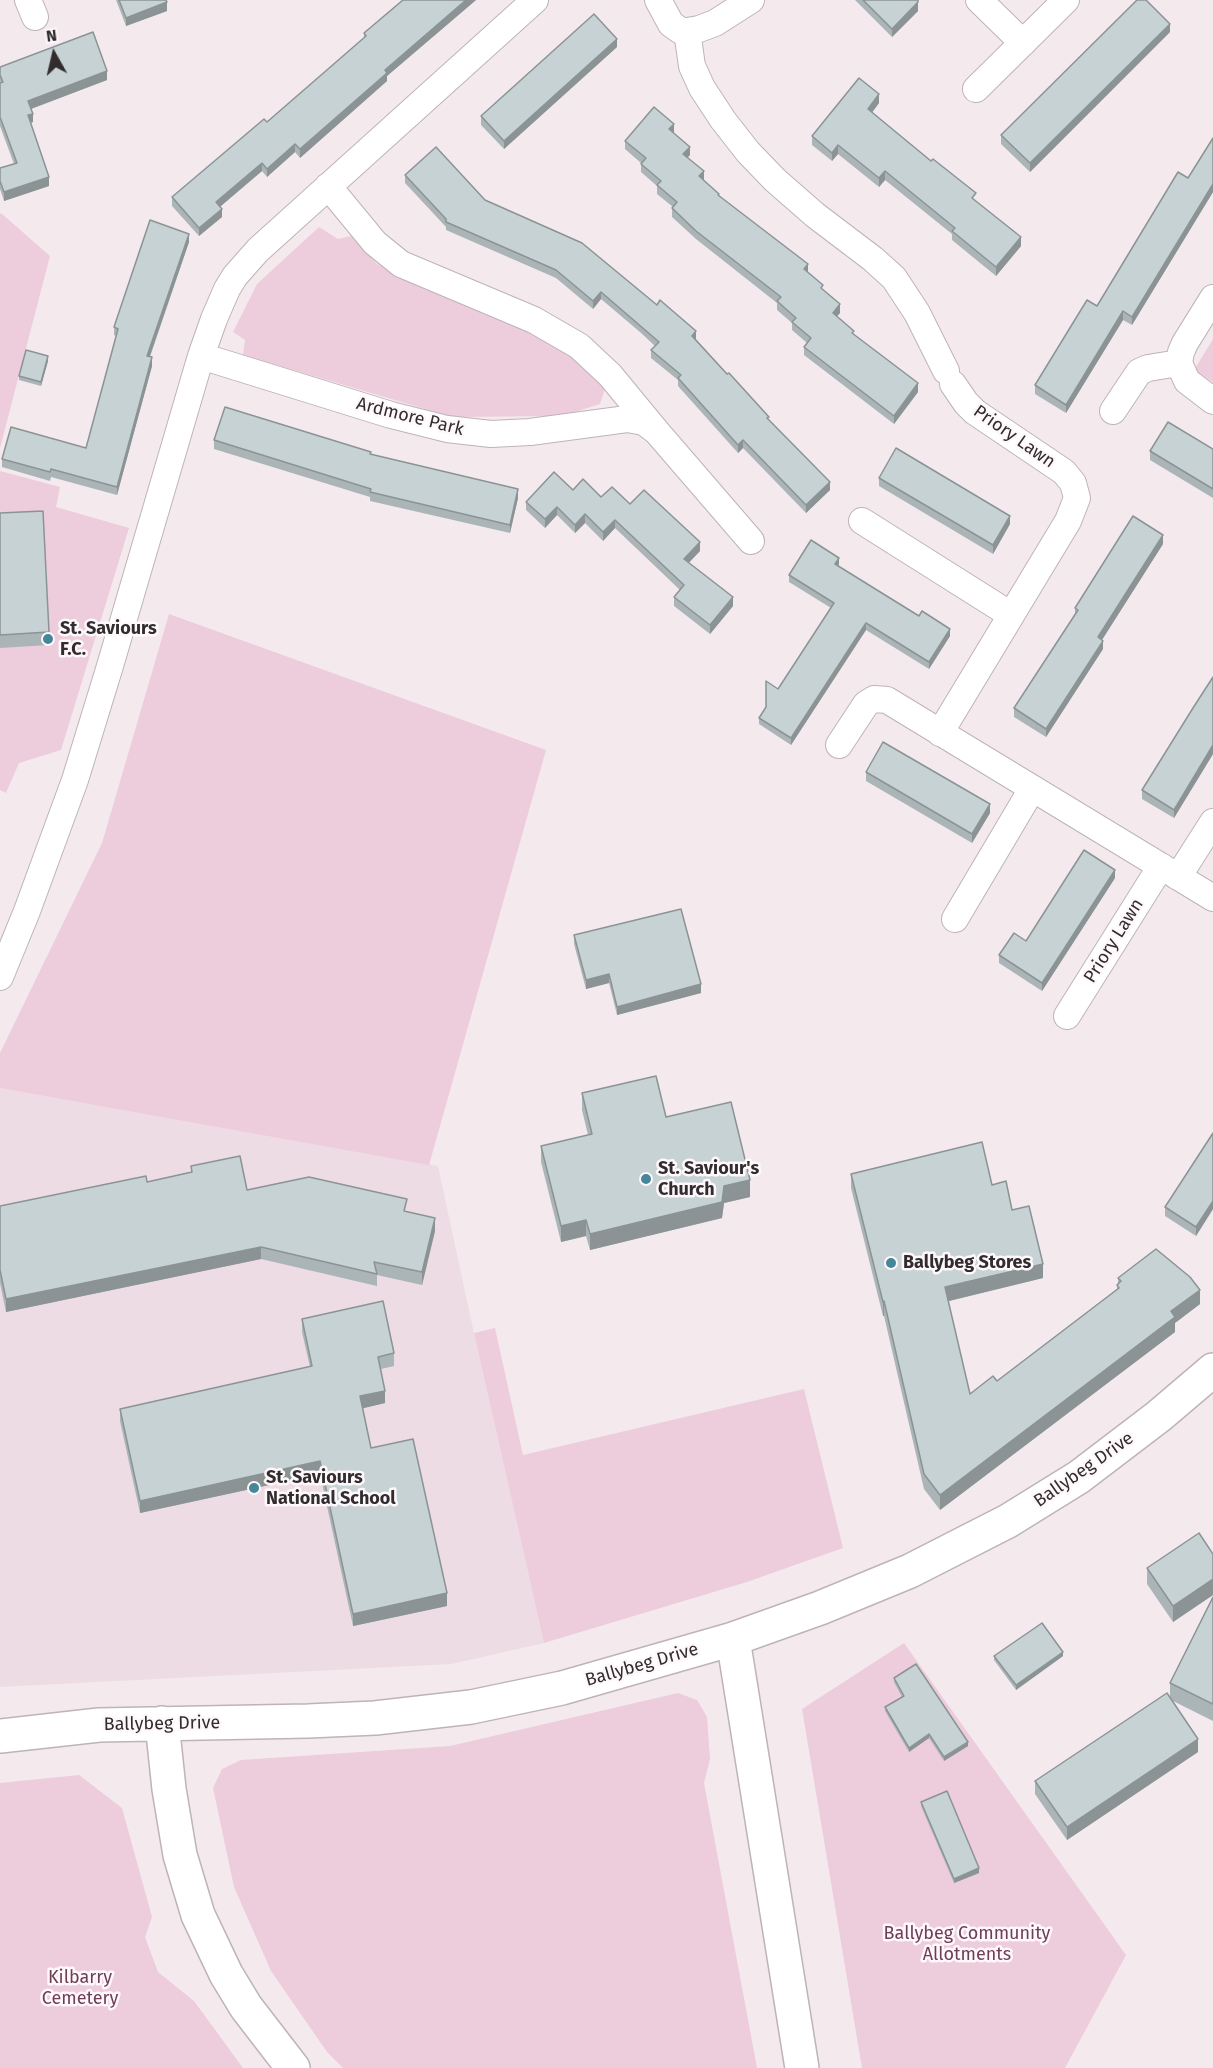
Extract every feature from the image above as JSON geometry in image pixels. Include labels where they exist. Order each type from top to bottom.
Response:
[{"type":"street","points":[[0,976],[31,901],[75,780],[201,356],[214,319],[235,276],[258,250],[535,0]]},
{"type":"street","points":[[658,0],[671,24],[681,31],[699,29],[716,23],[751,0]]},
{"type":"street","points":[[980,0],[1023,43]]},
{"type":"street","points":[[976,89],[1066,0]]},
{"type":"street","name":"Priory Lawn","points":[[687,31],[688,51],[702,88],[748,152],[775,180],[815,215],[894,278],[917,313],[949,378],[966,404],[1058,466],[1075,488],[1077,498],[1073,513],[940,733]]},
{"type":"street","name":"Ardmore Park","points":[[328,186],[375,243],[401,264],[534,320],[579,346],[610,375],[751,542]]},
{"type":"street","points":[[1213,298],[1185,343],[1179,363],[1187,381],[1213,401]]},
{"type":"street","name":"Ardmore Park","points":[[201,356],[391,415],[447,429],[491,434],[530,432],[627,419],[644,422],[657,432]]},
{"type":"street","points":[[1113,411],[1139,372],[1179,363]]},
{"type":"street","points":[[862,522],[1011,615]]},
{"type":"street","points":[[838,745],[866,704],[877,698],[891,702],[1213,898]]},
{"type":"street","points":[[955,919],[1032,789]]},
{"type":"street","name":"Priory Lawn","points":[[1067,1016],[1169,871],[1213,822]]},
{"type":"street","name":"Ballybeg Drive","points":[[0,1736],[65,1727],[375,1718],[471,1707],[562,1688],[733,1639],[820,1608],[910,1572],[1018,1515],[1103,1459],[1213,1370]]},
{"type":"street","points":[[733,1639],[802,2068]]},
{"type":"street","points":[[162,1723],[178,1844],[198,1915],[226,1974],[246,2007],[293,2068]]},
{"type":"shaded area","name":"St. Saviours National School","points":[[0,1088],[438,1166],[544,1643],[452,1664],[0,1687]]},
{"type":"green space","points":[[0,214],[50,256],[0,448]]},
{"type":"green space","points":[[319,227],[338,239],[351,236],[377,264],[522,329],[573,357],[606,386],[600,404],[562,416],[452,417],[243,355],[245,340],[233,332],[257,284]]},
{"type":"green space","points":[[1213,339],[1213,382],[1194,370]]},
{"type":"green space","name":"St. Saviours F.C.","points":[[0,471],[60,487],[56,507],[129,528],[61,750],[19,763],[6,793],[0,790]]},
{"type":"green space","points":[[169,614],[546,750],[429,1165],[0,1088],[0,1053],[102,843]]},
{"type":"green space","points":[[495,1328],[523,1455],[804,1389],[843,1548],[747,1582],[544,1643],[474,1333]]},
{"type":"green space","name":"Ballybeg Community Allotments","points":[[904,1643],[1126,1955],[1065,2068],[862,2068],[802,1709]]},
{"type":"green space","points":[[678,1693],[697,1700],[707,1717],[710,1759],[704,1783],[757,2068],[343,2068],[327,2052],[271,1971],[234,1887],[213,1788],[222,1769],[241,1760],[450,1746]]},
{"type":"green space","name":"Kilbarry Cemetery","points":[[79,1775],[122,1808],[152,1917],[145,1937],[158,1972],[194,2001],[243,2068],[0,2068],[0,1783]]},
{"type":"building","points":[[119,0],[166,0],[167,2],[126,18]]},
{"type":"building","points":[[403,0],[466,0],[385,70],[387,73],[300,149],[295,144],[267,169],[262,163],[216,202],[222,209],[199,228],[172,197],[264,119],[267,122],[366,36],[364,33]]},
{"type":"building","points":[[863,0],[918,0],[918,2],[892,29]]},
{"type":"building","points":[[1137,0],[1146,0],[1170,24],[1030,163],[1001,135]]},
{"type":"building","points":[[594,14],[617,39],[504,141],[481,116]]},
{"type":"building","points":[[93,32],[107,71],[28,101],[33,114],[28,115],[49,177],[4,192],[0,181],[0,168],[17,163],[0,117],[0,83],[3,82],[0,67]]},
{"type":"building","points":[[859,78],[879,94],[868,109],[931,161],[933,159],[976,193],[972,198],[1021,237],[996,267],[952,231],[955,228],[885,171],[879,178],[838,145],[832,153],[812,136]]},
{"type":"building","points":[[654,107],[674,124],[669,129],[690,147],[683,154],[704,171],[699,176],[718,195],[808,264],[804,269],[840,304],[833,313],[854,331],[852,333],[918,383],[894,416],[804,347],[811,338],[792,322],[796,318],[777,301],[781,297],[696,231],[672,208],[677,202],[657,185],[661,181],[641,164],[646,158],[625,141]]},
{"type":"building","points":[[1213,138],[1213,184],[1132,317],[1123,311],[1066,405],[1035,385],[1087,300],[1097,306],[1178,172],[1188,178]]},
{"type":"building","points":[[436,147],[485,200],[582,243],[657,305],[660,300],[696,331],[692,336],[727,374],[729,373],[769,417],[767,418],[830,482],[806,505],[743,440],[738,445],[678,378],[681,375],[651,350],[659,342],[601,292],[593,301],[556,270],[446,222],[446,219],[405,175]]},
{"type":"building","points":[[150,220],[189,234],[147,356],[152,357],[117,487],[51,469],[50,472],[2,459],[11,427],[86,448],[118,329],[114,327]]},
{"type":"building","points":[[26,350],[48,356],[41,382],[19,376]]},
{"type":"building","points":[[225,407],[371,452],[370,454],[518,489],[510,525],[370,492],[371,489],[214,440]]},
{"type":"building","points":[[1168,422],[1213,449],[1213,489],[1150,451]]},
{"type":"building","points":[[896,448],[1010,516],[993,545],[879,478]]},
{"type":"building","points":[[554,472],[573,490],[583,479],[601,497],[612,487],[630,504],[644,490],[700,542],[684,559],[733,597],[710,625],[674,597],[684,585],[615,520],[603,532],[585,514],[575,525],[557,507],[545,519],[526,502]]},
{"type":"building","points":[[43,511],[49,632],[0,635],[0,513]]},
{"type":"building","points":[[1133,516],[1163,535],[1098,637],[1103,641],[1046,729],[1014,708],[1078,610],[1075,608]]},
{"type":"building","points":[[811,540],[839,558],[835,564],[919,616],[922,611],[950,629],[929,662],[866,623],[791,738],[759,718],[766,707],[766,681],[778,689],[834,603],[789,575]]},
{"type":"building","points":[[1213,677],[1213,745],[1174,810],[1142,790]]},
{"type":"building","points":[[883,742],[990,804],[972,834],[866,772]]},
{"type":"building","points":[[1084,850],[1115,870],[1042,983],[999,955],[1014,933],[1026,941]]},
{"type":"building","points":[[681,909],[701,984],[617,1007],[609,974],[586,980],[574,935]]},
{"type":"building","name":"St. Saviour's Church","points":[[656,1076],[666,1117],[731,1102],[750,1180],[724,1186],[722,1202],[590,1234],[586,1220],[561,1226],[541,1146],[592,1134],[582,1093]]},
{"type":"building","points":[[1213,1133],[1213,1201],[1196,1227],[1165,1207]]},
{"type":"building","points":[[982,1142],[992,1185],[1006,1181],[1012,1210],[1029,1206],[1043,1264],[945,1287],[970,1394],[993,1376],[997,1381],[1119,1288],[1117,1285],[1121,1281],[1118,1278],[1156,1249],[1190,1277],[1200,1290],[1171,1311],[1175,1317],[940,1495],[924,1474],[884,1301],[851,1174]]},
{"type":"building","points":[[240,1156],[247,1190],[309,1177],[407,1199],[404,1211],[435,1218],[422,1272],[374,1262],[377,1274],[261,1247],[6,1299],[0,1270],[0,1206],[146,1176],[147,1182],[192,1172],[191,1166]]},
{"type":"building","points":[[383,1301],[394,1353],[378,1357],[385,1391],[360,1396],[371,1448],[413,1439],[447,1593],[353,1614],[320,1461],[140,1501],[120,1409],[312,1366],[302,1319]]},
{"type":"building","points":[[1199,1533],[1213,1554],[1213,1579],[1173,1606],[1147,1568]]},
{"type":"building","points":[[1213,1597],[1213,1704],[1170,1683]]},
{"type":"building","points":[[1042,1623],[1063,1652],[1016,1685],[994,1656]]},
{"type":"building","points":[[916,1664],[968,1742],[944,1757],[929,1734],[909,1748],[885,1707],[904,1696],[894,1678]]},
{"type":"building","points":[[1167,1693],[1198,1739],[1067,1827],[1035,1781]]},
{"type":"building","points":[[947,1791],[979,1868],[954,1879],[921,1802]]},
{"type":"place","name":"St. Saviours F.C.","points":[[48,639]]},
{"type":"place","name":"St. Saviour's Church","points":[[646,1179]]},
{"type":"place","name":"Ballybeg Stores","points":[[891,1263]]},
{"type":"place","name":"St. Saviours National School","points":[[254,1488]]}]
